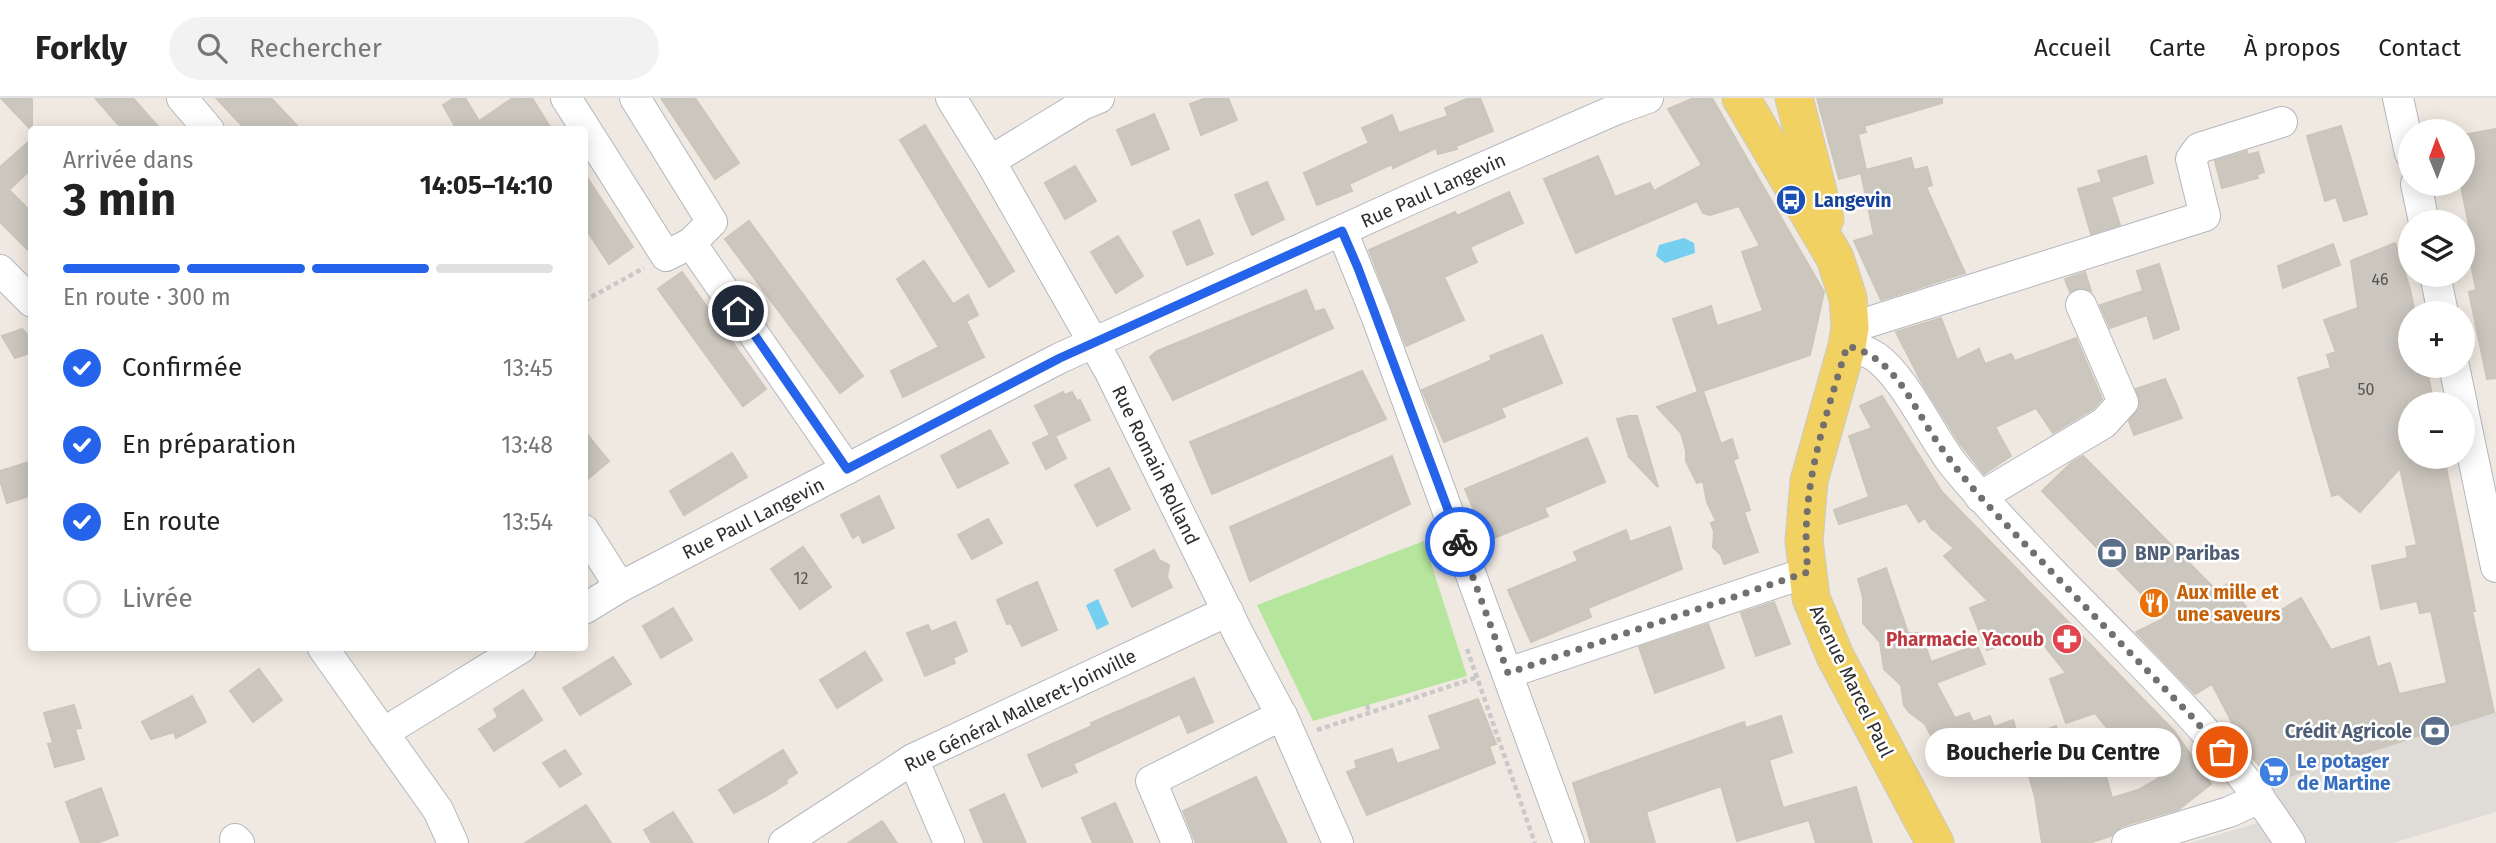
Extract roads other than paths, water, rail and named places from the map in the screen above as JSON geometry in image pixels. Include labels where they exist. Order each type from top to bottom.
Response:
[{"type":"main road","points":[[1741,98],[1835,258]]},
{"type":"main road","points":[[1794,98],[1835,258],[1849,298],[1848,337]]},
{"type":"main road","name":"Avenue Marcel Paul","points":[[1848,337],[1809,481],[1804,541],[1811,598],[1835,656],[1935,843]]},
{"type":"street","points":[[182,98],[206,126]]},
{"type":"street","points":[[566,98],[587,126]]},
{"type":"street","points":[[635,98],[712,222],[679,250]]},
{"type":"street","name":"Rue Romain Rolland","points":[[951,98],[1094,342],[1287,727],[1338,843]]},
{"type":"street","points":[[990,161],[1082,105],[1099,98]]},
{"type":"street","name":"Rue Paul Langevin","points":[[588,607],[620,587],[1094,342],[1581,125],[1648,98]]},
{"type":"street","points":[[2398,98],[2403,119]]},
{"type":"street","points":[[2282,122],[2199,148],[2191,159],[2205,216],[1848,337],[1894,373],[1938,445],[1980,497],[2195,720],[2260,798],[2290,843]]},
{"type":"street","points":[[588,128],[847,469]]},
{"type":"street","points":[[1342,231],[1366,289],[1569,843]]},
{"type":"street","points":[[0,270],[28,298]]},
{"type":"street","points":[[1980,497],[2104,423],[2123,402],[2081,305]]},
{"type":"street","points":[[2475,467],[2496,567]]},
{"type":"street","points":[[588,536],[620,587]]},
{"type":"street","points":[[1511,680],[1808,572]]},
{"type":"street","name":"Rue Général Malleret-Joinville","points":[[784,843],[912,759],[1228,611]]},
{"type":"street","points":[[325,651],[438,810],[453,843]]},
{"type":"street","points":[[383,733],[517,651]]},
{"type":"street","points":[[1177,843],[1150,781],[1287,727]]},
{"type":"street","points":[[912,759],[949,843]]},
{"type":"street","points":[[2127,843],[2229,812],[2260,798]]},
{"type":"water","points":[[1684,238],[1694,243],[1695,253],[1665,263],[1656,256],[1659,245]]},
{"type":"water","points":[[1098,599],[1109,624],[1097,630],[1086,605]]},
{"type":"place","name":"Langevin","points":[[1791,200]]},
{"type":"place","name":"BNP Paribas","points":[[2112,553]]},
{"type":"place","name":"Aux mille et une saveurs","points":[[2154,603]]},
{"type":"place","name":"Pharmacie Yacoub","points":[[2067,639]]},
{"type":"place","name":"Crédit Agricole","points":[[2435,731]]},
{"type":"place","name":"Boucherie Du Centre","points":[[2222,752]]},
{"type":"place","name":"Le potager de Martine","points":[[2274,772]]}]
